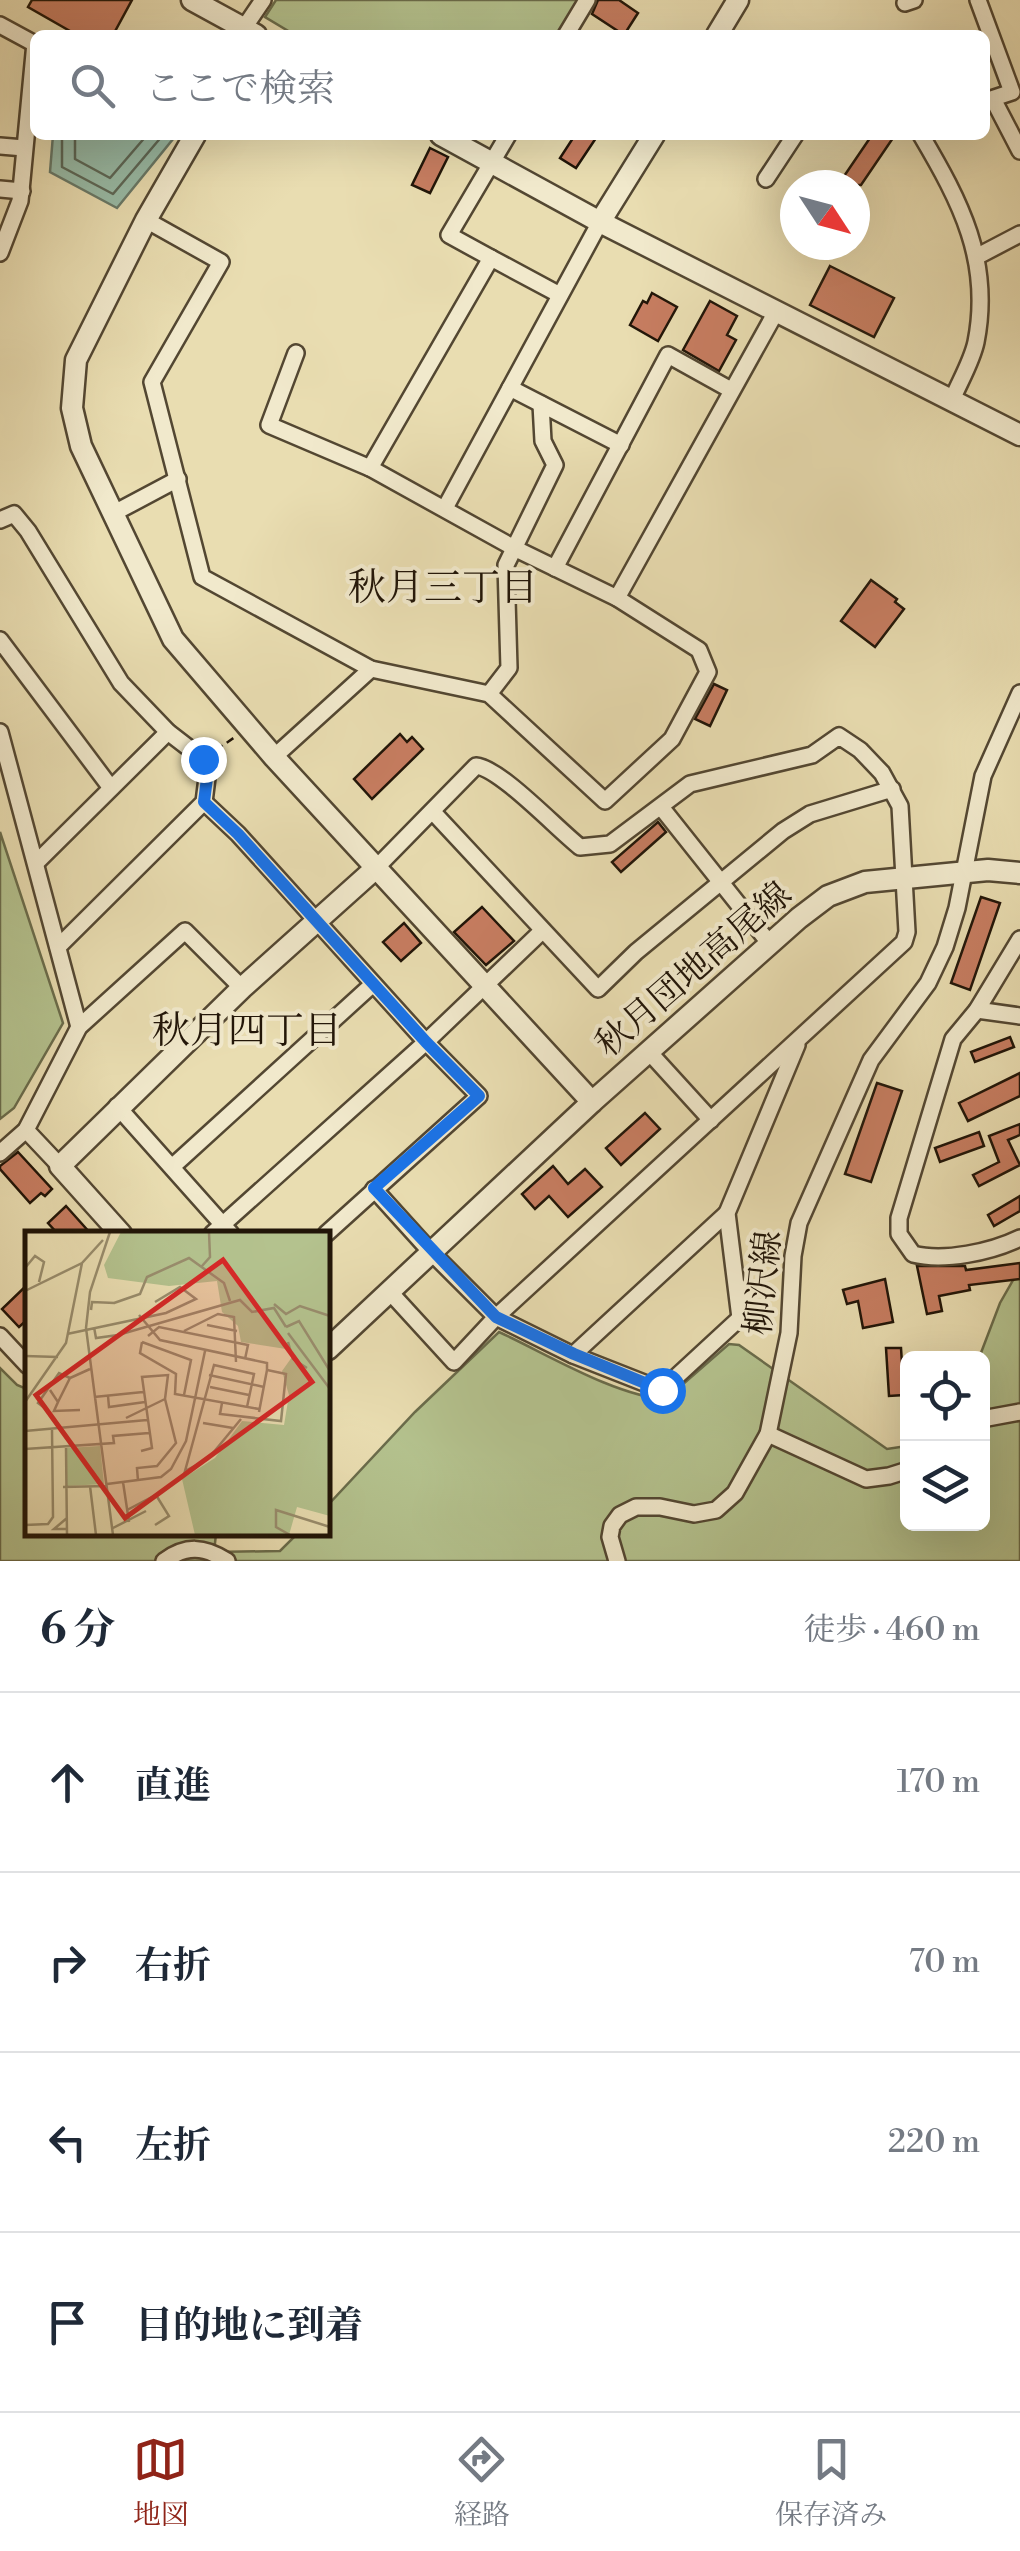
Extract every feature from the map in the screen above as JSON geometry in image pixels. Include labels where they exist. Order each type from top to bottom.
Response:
[{"type":"street","points":[[192,0],[247,30]]},
{"type":"street","points":[[253,30],[264,0]]},
{"type":"street","points":[[569,30],[587,0]]},
{"type":"street","points":[[719,30],[738,0]]},
{"type":"street","points":[[978,0],[989,30]]},
{"type":"street","points":[[0,24],[30,41]]},
{"type":"street","points":[[990,32],[1012,92],[990,100]]},
{"type":"street","points":[[0,253],[22,190],[30,91]]},
{"type":"street","points":[[990,102],[1020,151]]},
{"type":"street","points":[[192,140],[146,220],[76,360],[72,408],[81,446],[173,639],[274,758],[592,1102]]},
{"type":"street","points":[[450,140],[600,222],[1020,435]]},
{"type":"street","points":[[505,140],[450,235],[560,295]]},
{"type":"street","points":[[445,508],[600,222],[651,140]]},
{"type":"street","points":[[766,178],[793,140]]},
{"type":"street","points":[[924,140],[952,188],[978,256],[976,345],[952,400]]},
{"type":"street","points":[[0,146],[24,148]]},
{"type":"street","points":[[0,189],[22,190]]},
{"type":"street","points":[[146,220],[221,262],[152,382],[202,577],[371,669],[489,694],[606,800],[672,739],[708,672],[700,650],[618,598],[516,549],[370,468],[269,424],[296,353]]},
{"type":"street","points":[[978,256],[1020,234]]},
{"type":"street","points":[[370,468],[490,258]]},
{"type":"street","points":[[618,598],[777,310]]},
{"type":"street","points":[[555,568],[668,355],[731,390]]},
{"type":"street","points":[[510,388],[621,445]]},
{"type":"street","points":[[489,694],[509,668],[506,565],[555,465],[543,441],[541,404]]},
{"type":"street","points":[[114,513],[178,479]]},
{"type":"street","points":[[0,520],[14,514],[28,531],[121,683],[168,732],[203,759],[207,778],[204,802],[58,946]]},
{"type":"street","points":[[0,640],[111,788]]},
{"type":"street","points":[[274,758],[371,669]]},
{"type":"street","name":"柳沢線","points":[[617,1561],[610,1537],[620,1515],[636,1507],[694,1514],[716,1510],[736,1494],[768,1434],[788,1345],[793,1256],[799,1223],[871,1060],[928,983],[945,948],[957,908],[982,776],[1020,692]]},
{"type":"street","points":[[0,732],[79,1027]]},
{"type":"street","points":[[36,864],[168,732]]},
{"type":"street","points":[[60,1166],[117,1106],[242,988],[377,867],[476,766],[486,767],[502,778],[580,847],[610,844],[690,784],[812,755],[839,736],[871,762],[900,806],[907,932],[904,942],[496,1317],[454,1362],[389,1291]]},
{"type":"street","points":[[433,812],[598,988],[721,880],[810,814],[892,789]]},
{"type":"street","points":[[204,802],[479,1096],[329,1231]]},
{"type":"street","points":[[661,806],[770,944]]},
{"type":"street","name":"秋月団地高尾線","points":[[330,1347],[592,1102],[828,896],[865,882],[988,870],[1020,872]]},
{"type":"street","points":[[117,1106],[172,1166],[222,1230],[542,931]]},
{"type":"street","points":[[0,1153],[26,1130],[79,1027],[185,932],[242,988]]},
{"type":"street","points":[[1020,939],[977,1010],[953,1040],[911,1176],[898,1234],[913,1254],[931,1259],[1003,1246],[1020,1238]]},
{"type":"street","points":[[172,1166],[373,984]]},
{"type":"street","points":[[977,1010],[1020,1016]]},
{"type":"street","points":[[574,1354],[727,1213],[800,1037]]},
{"type":"street","points":[[650,1053],[711,1120]]},
{"type":"street","points":[[26,1130],[118,1231]]},
{"type":"street","points":[[374,1188],[496,1317],[634,1381],[662,1390],[740,1318],[727,1213]]},
{"type":"street","points":[[0,1336],[25,1363]]},
{"type":"street","points":[[990,1418],[1020,1412]]},
{"type":"street","points":[[768,1434],[866,1479],[900,1472]]},
{"type":"street","points":[[164,1561],[182,1550],[198,1548],[227,1561]]},
{"type":"path","points":[[203,759],[248,728]]},
{"type":"shaded area","points":[[276,0],[582,0],[563,30],[287,30],[265,17]]},
{"type":"shaded area","points":[[0,832],[63,1023],[14,1108],[0,1119]]},
{"type":"shaded area","points":[[1020,1268],[1020,1561],[0,1561],[0,1368],[25,1388],[25,1536],[216,1536],[214,1552],[280,1551],[295,1536],[330,1536],[330,1503],[415,1412],[499,1332],[581,1373],[626,1391],[666,1399],[729,1344],[739,1345],[887,1449],[900,1447],[900,1531],[990,1531],[990,1351],[982,1351],[1000,1303]]},
{"type":"water","points":[[53,140],[172,140],[117,208],[50,172]]},
{"type":"building","points":[[32,0],[132,0],[116,30],[68,30],[28,7]]},
{"type":"building","points":[[598,0],[619,0],[638,13],[627,30],[616,30],[592,14]]},
{"type":"building","points":[[572,140],[595,140],[576,168],[560,158]]},
{"type":"building","points":[[869,140],[892,140],[870,172],[848,170]]},
{"type":"building","points":[[430,148],[448,157],[430,193],[412,185]]},
{"type":"building","points":[[830,266],[894,298],[874,337],[810,305]]},
{"type":"building","points":[[652,293],[677,307],[658,341],[630,325]]},
{"type":"building","points":[[710,301],[737,316],[727,335],[736,340],[719,371],[683,350]]},
{"type":"building","points":[[871,580],[904,609],[875,647],[841,621]]},
{"type":"building","points":[[714,684],[727,690],[710,726],[695,719]]},
{"type":"building","points":[[400,734],[407,742],[412,737],[423,749],[372,799],[354,779]]},
{"type":"building","points":[[658,822],[666,832],[621,872],[612,862]]},
{"type":"building","points":[[981,897],[1000,903],[970,990],[951,983]]},
{"type":"building","points":[[482,907],[514,941],[486,965],[454,932]]},
{"type":"building","points":[[404,923],[421,943],[401,961],[383,942]]},
{"type":"building","points":[[1010,1037],[1014,1047],[975,1062],[971,1052]]},
{"type":"building","points":[[1020,1073],[1020,1096],[968,1121],[959,1103]]},
{"type":"building","points":[[877,1083],[902,1091],[871,1182],[845,1174]]},
{"type":"building","points":[[645,1113],[660,1129],[621,1165],[606,1148]]},
{"type":"building","points":[[1020,1124],[1020,1135],[1008,1140],[1020,1165],[979,1186],[973,1175],[999,1162],[989,1136]]},
{"type":"building","points":[[979,1132],[984,1146],[940,1162],[935,1148]]},
{"type":"building","points":[[18,1152],[52,1189],[30,1203],[0,1169]]},
{"type":"building","points":[[553,1166],[568,1184],[585,1169],[602,1187],[568,1217],[549,1196],[535,1209],[522,1194]]},
{"type":"building","points":[[1020,1196],[1020,1211],[994,1226],[988,1215]]},
{"type":"building","points":[[66,1206],[88,1231],[55,1231],[48,1223]]},
{"type":"building","points":[[1020,1263],[1020,1279],[969,1285],[970,1290],[939,1296],[942,1311],[927,1314],[917,1266],[965,1266],[966,1270]]},
{"type":"building","points":[[885,1279],[893,1322],[863,1328],[858,1301],[847,1304],[843,1290]]},
{"type":"building","points":[[25,1287],[25,1322],[19,1327],[2,1309]]},
{"type":"building","points":[[886,1348],[901,1348],[900,1395],[889,1396]]},
{"type":"district","name":"秋月三丁目","points":[[443,588]]},
{"type":"district","name":"秋月四丁目","points":[[247,1031]]},
{"type":"route","points":[[203,759],[207,778],[204,802],[479,1096],[374,1188],[496,1317],[634,1381],[662,1390]]}]
